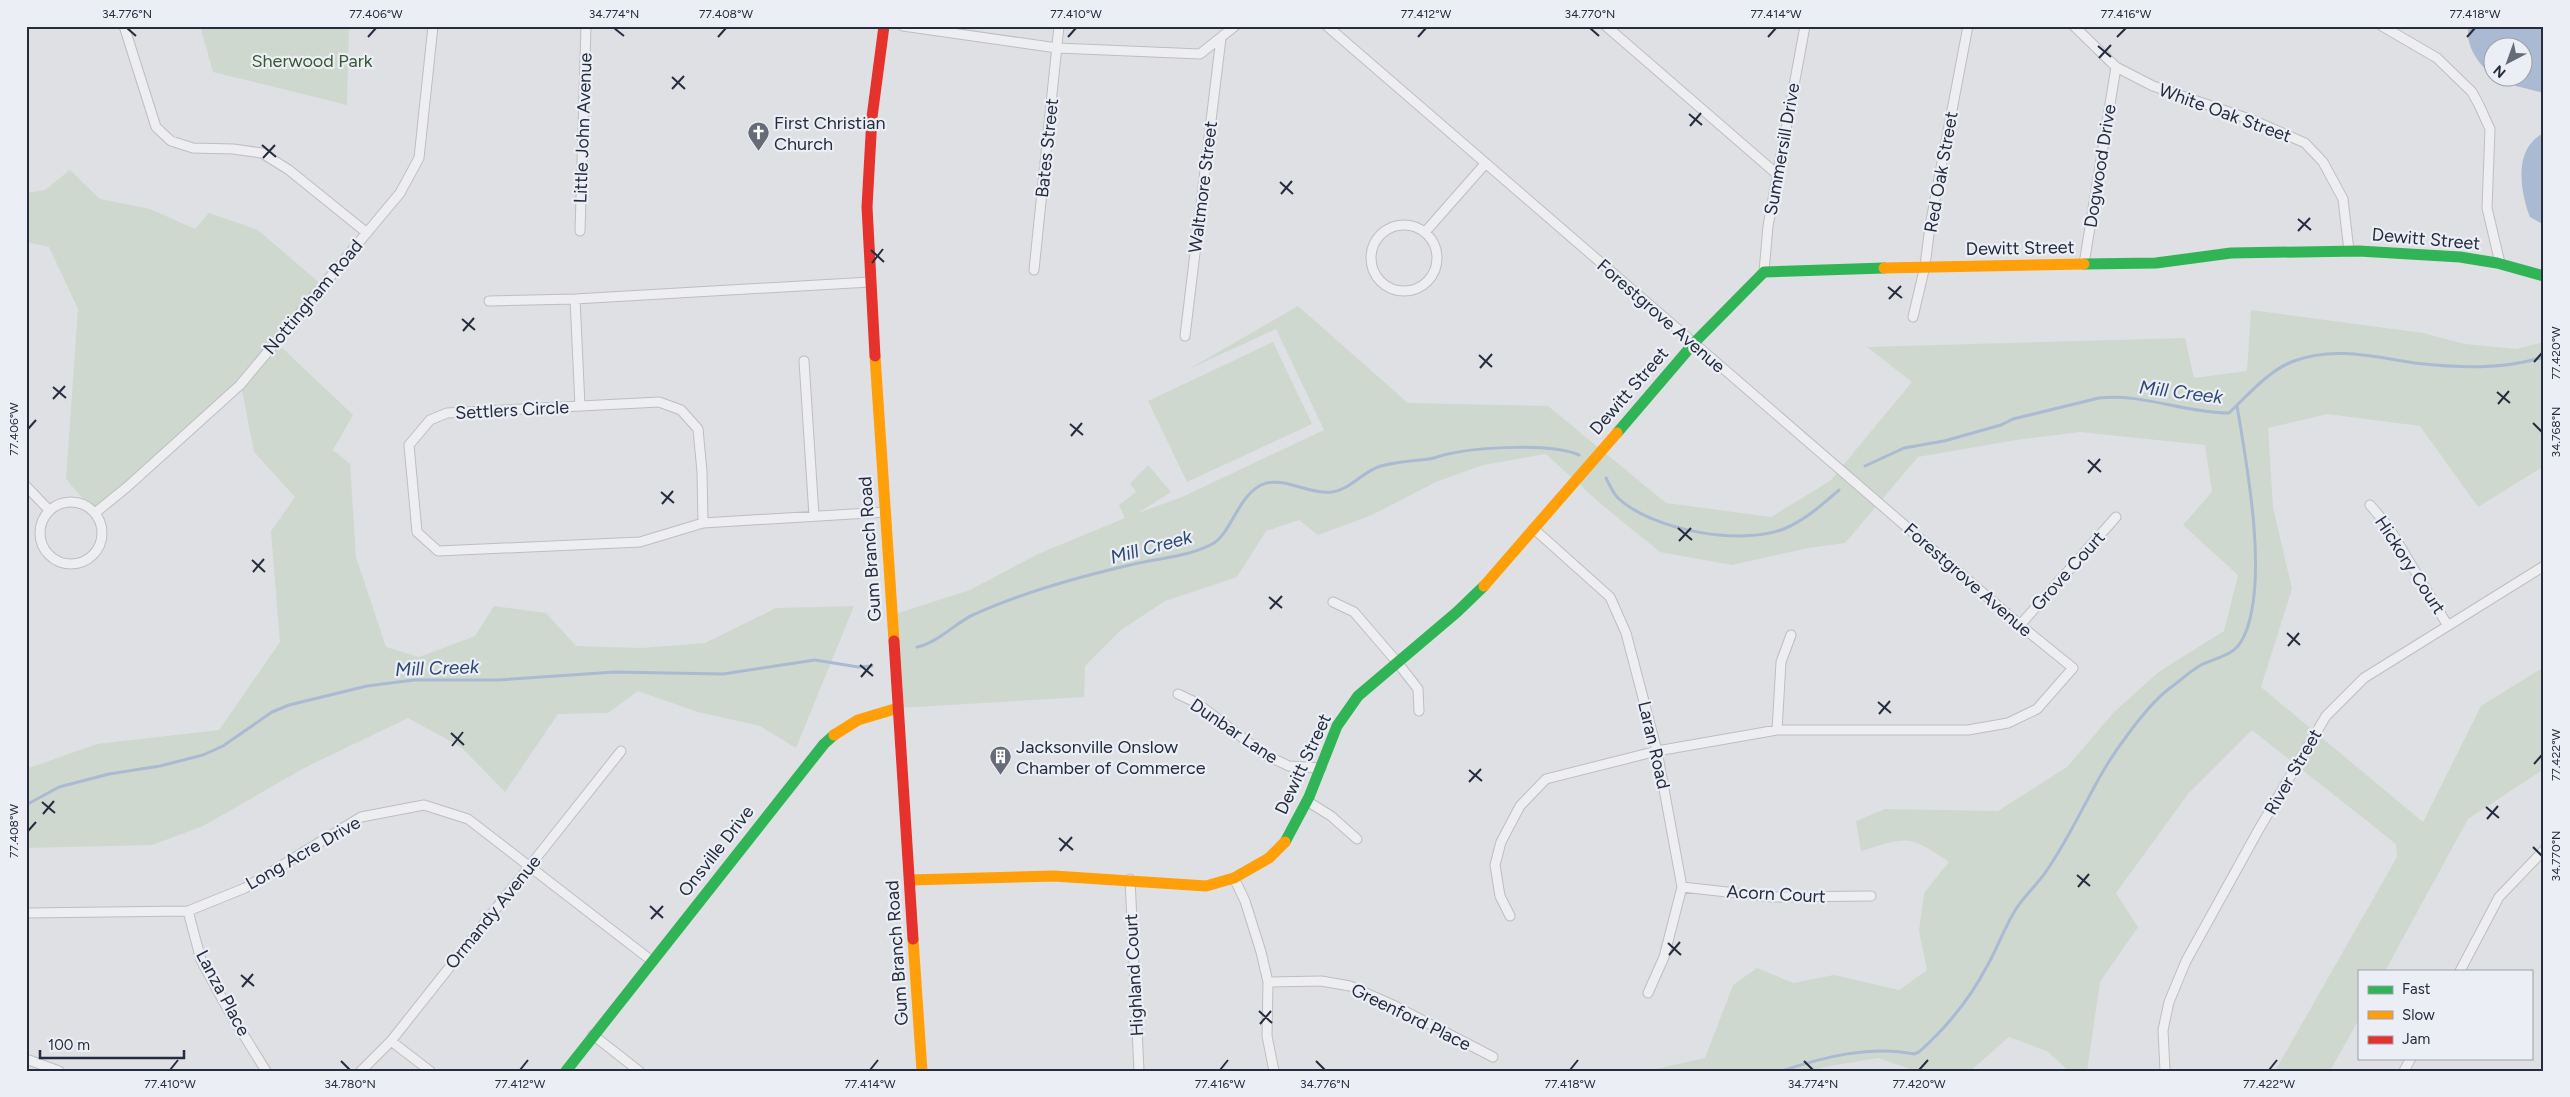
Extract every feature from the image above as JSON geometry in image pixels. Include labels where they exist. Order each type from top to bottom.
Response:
[{"type":"street","points":[[124,26],[156,127],[171,141],[193,148],[262,152],[289,170],[366,233]]},
{"type":"street","name":"Nottingham Road","points":[[95,513],[127,487],[240,385],[400,193],[419,158],[433,26]]},
{"type":"street","name":"Little John Avenue","points":[[580,230],[586,26]]},
{"type":"street","name":"Gum Branch Road","points":[[884,26],[872,116],[867,207],[870,282],[922,1071]]},
{"type":"street","points":[[903,26],[1057,48],[1200,54],[1235,26]]},
{"type":"street","name":"Bates Street","points":[[1034,270],[1059,26]]},
{"type":"street","name":"Forestgrove Avenue","points":[[1327,26],[2020,625],[2073,668],[2037,709],[2008,723],[1968,730],[1777,730],[1657,751],[1546,779],[1520,806],[1500,842],[1495,865],[1500,896],[1510,916]]},
{"type":"street","points":[[1606,26],[1778,175]]},
{"type":"street","name":"Summersill Drive","points":[[1764,272],[1768,226],[1805,26]]},
{"type":"street","name":"Red Oak Street","points":[[1913,317],[1925,266],[1930,226],[1968,26]]},
{"type":"street","name":"White Oak Street","points":[[2074,26],[2116,67],[2153,86],[2255,121],[2305,143],[2323,162],[2343,199],[2349,251]]},
{"type":"street","points":[[2382,26],[2437,58],[2472,92],[2479,105],[2490,129],[2487,208],[2500,264]]},
{"type":"street","name":"Waltmore Street","points":[[1185,336],[1221,38]]},
{"type":"street","name":"Dogwood Drive","points":[[2084,264],[2116,67]]},
{"type":"street","points":[[1426,231],[1485,164]]},
{"type":"street","points":[[1401,224],[1426,231],[1435,244],[1438,256],[1435,274],[1420,288],[1407,292],[1391,289],[1380,282],[1372,268],[1370,258],[1373,243],[1388,228],[1401,224]]},
{"type":"street","name":"Dewitt Street","points":[[910,880],[1054,876],[1206,886],[1234,878],[1269,858],[1287,840],[1308,801],[1337,726],[1358,696],[1457,612],[1491,579],[1694,343],[1764,272],[1925,266],[2156,263],[2231,253],[2349,251],[2460,258],[2500,264],[2544,276]]},
{"type":"street","points":[[489,301],[575,299],[870,282]]},
{"type":"street","points":[[575,299],[580,406]]},
{"type":"street","points":[[804,361],[814,516]]},
{"type":"street","name":"Settlers Circle","points":[[703,522],[702,472],[698,429],[681,410],[659,402],[447,413],[430,420],[409,445],[417,532],[438,551],[640,542],[703,522],[885,512]]},
{"type":"street","points":[[26,486],[49,510]]},
{"type":"street","points":[[63,503],[83,504],[95,513],[102,530],[99,547],[88,559],[71,565],[56,561],[44,549],[39,534],[41,523],[49,510],[63,503]]},
{"type":"street","name":"Hickory Court","points":[[2370,505],[2388,526],[2448,626]]},
{"type":"street","name":"Grove Court","points":[[2020,625],[2116,517]]},
{"type":"street","name":"Laran Road","points":[[1534,529],[1610,596],[1626,633],[1657,751],[1682,887],[1664,957],[1648,994]]},
{"type":"street","name":"River Street","points":[[2165,1071],[2163,1030],[2170,1002],[2186,962],[2259,829],[2326,716],[2364,678],[2544,566]]},
{"type":"street","points":[[1333,602],[1354,612],[1418,688],[1419,711]]},
{"type":"street","points":[[1777,730],[1781,662],[1791,635]]},
{"type":"street","name":"Dunbar Lane","points":[[1178,694],[1198,703],[1265,755],[1289,766],[1321,768]]},
{"type":"street","name":"Onsville Drive","points":[[566,1071],[824,744],[857,720],[879,711],[898,708]]},
{"type":"street","name":"Ormandy Avenue","points":[[361,1071],[391,1041],[621,750]]},
{"type":"street","points":[[1308,801],[1331,816],[1357,839]]},
{"type":"street","name":"Long Acre Drive","points":[[26,914],[188,911],[245,888],[361,817],[424,806],[468,819],[652,961]]},
{"type":"street","points":[[2461,970],[2500,897],[2544,850]]},
{"type":"street","points":[[1234,878],[1245,901],[1268,982],[1267,1036],[1274,1071]]},
{"type":"street","name":"Highland Court","points":[[1130,880],[1139,1071]]},
{"type":"street","name":"Acorn Court","points":[[1682,887],[1772,897],[1871,896]]},
{"type":"street","name":"Lanza Place","points":[[188,911],[201,960],[230,1013],[266,1071]]},
{"type":"street","name":"Greenford Place","points":[[1268,982],[1321,981],[1350,986],[1393,1005],[1493,1057]]},
{"type":"street","points":[[593,1035],[639,1071]]},
{"type":"street","points":[[391,1041],[430,1071]]},
{"type":"street","points":[[26,1059],[60,1071]]},
{"type":"green space","name":"Sherwood Park","points":[[200,26],[349,26],[347,105],[213,72]]},
{"type":"green space","points":[[70,170],[100,199],[150,209],[195,229],[209,213],[258,230],[323,286],[276,342],[353,415],[333,450],[350,464],[356,557],[386,647],[419,657],[475,636],[494,606],[546,613],[576,646],[642,648],[705,643],[776,608],[854,606],[796,748],[760,726],[698,712],[638,691],[608,713],[558,714],[505,792],[461,747],[408,718],[306,767],[203,826],[152,845],[26,848],[26,769],[97,744],[219,730],[280,642],[271,531],[295,497],[254,452],[241,385],[95,513],[66,479],[78,309],[49,247],[26,242],[26,193],[45,190]]},
{"type":"green space","points":[[1298,306],[1408,403],[1548,406],[1666,503],[1771,517],[1830,481],[1912,382],[1867,347],[2185,338],[2194,378],[2247,371],[2251,310],[2423,333],[2465,344],[2516,349],[2544,342],[2544,466],[2478,507],[2420,426],[2327,414],[2268,428],[2273,507],[2292,589],[2261,687],[2423,822],[2481,706],[2544,667],[2544,769],[2468,819],[2386,970],[2358,970],[2358,1021],[2330,1071],[2275,1071],[2397,857],[2396,844],[2252,730],[2188,794],[2116,893],[2138,927],[2100,982],[2087,1071],[2069,1071],[2047,1051],[2009,1037],[1970,1071],[1916,1071],[1878,1058],[1824,1067],[1814,1071],[1647,1071],[1705,1058],[1733,985],[1757,968],[1793,983],[1834,975],[1899,990],[1927,970],[1919,931],[1924,893],[1949,862],[1924,847],[1907,841],[1889,843],[1861,851],[1856,821],[1885,809],[1998,811],[2067,767],[2114,712],[2160,671],[2224,631],[2238,575],[2183,525],[2212,492],[2205,445],[2080,432],[2016,440],[1918,457],[1845,543],[1808,548],[1732,565],[1660,552],[1602,505],[1546,454],[1483,465],[1436,482],[1372,515],[1318,535],[1299,520],[1266,531],[1237,577],[1165,601],[1121,630],[1085,666],[1084,697],[898,708],[892,615],[970,590],[1038,554],[1125,518],[1119,505],[1136,492],[1130,484],[1148,465],[1171,492],[1138,513],[1182,497],[1324,430],[1276,329],[1189,369]]},
{"type":"green space","points":[[1273,342],[1312,424],[1187,482],[1148,401]]},
{"type":"water","points":[[2469,26],[2544,26],[2544,93],[2524,88],[2532,88],[2532,38],[2482,38],[2482,66],[2471,47],[2468,33]]},
{"type":"water","points":[[2544,133],[2544,225],[2530,217],[2526,207],[2522,171],[2523,159],[2527,149],[2534,140]]},
{"type":"waterway","name":"Mill Creek","points":[[1865,466],[1904,448],[1944,441],[2001,425],[2013,419],[2099,398],[2131,398],[2196,410],[2229,413],[2276,370],[2294,361],[2324,354],[2354,354],[2415,363],[2464,367],[2496,366],[2544,357]]},
{"type":"waterway","points":[[1782,1071],[1814,1061],[1847,1054],[1881,1051],[1914,1054],[1929,1043],[1948,1023],[1972,991],[1990,961],[2016,909],[2058,854],[2104,769],[2136,724],[2164,693],[2189,673],[2201,665],[2229,653],[2239,645],[2247,629],[2253,605],[2255,549],[2250,488],[2237,406]]},
{"type":"waterway","name":"Mill Creek","points":[[917,647],[940,637],[975,614],[1032,592],[1091,575],[1205,548],[1220,538],[1246,498],[1261,485],[1278,482],[1314,491],[1339,491],[1374,468],[1381,466],[1399,462],[1432,459],[1446,454],[1495,448],[1551,449],[1579,455]]},
{"type":"waterway","name":"Mill Creek","points":[[1606,478],[1618,498],[1652,519],[1674,527],[1722,535],[1746,536],[1786,528],[1807,516],[1839,490]]},
{"type":"waterway","name":"Mill Creek","points":[[26,805],[59,787],[109,774],[160,766],[203,755],[223,746],[272,712],[289,705],[367,686],[414,680],[498,680],[615,672],[723,674],[815,660],[858,667],[872,666]]},
{"type":"traffic: fast","points":[[2084,264],[2156,263],[2231,253],[2359,251],[2460,257],[2497,263],[2544,276]]},
{"type":"traffic: fast","points":[[1617,433],[1694,343],[1764,272],[1884,268]]},
{"type":"traffic: fast","points":[[1285,842],[1309,797],[1337,726],[1358,696],[1457,612],[1484,586]]},
{"type":"traffic: fast","points":[[566,1071],[824,744],[834,735]]},
{"type":"traffic: slow","points":[[1884,268],[2084,264]]},
{"type":"traffic: slow","points":[[875,356],[894,641]]},
{"type":"traffic: slow","points":[[1484,586],[1617,433]]},
{"type":"traffic: slow","points":[[834,735],[858,720],[898,708]]},
{"type":"traffic: slow","points":[[910,880],[1054,876],[1206,886],[1234,878],[1269,858],[1285,842]]},
{"type":"traffic: slow","points":[[913,939],[922,1071]]},
{"type":"traffic: jam","points":[[875,356],[867,207],[872,117],[884,26]]},
{"type":"traffic: jam","points":[[894,641],[913,939]]},
{"type":"place","name":"First Christian Church","points":[[758,152]]},
{"type":"place","name":"Jacksonville Onslow Chamber of Commerce","points":[[1000,776]]}]
